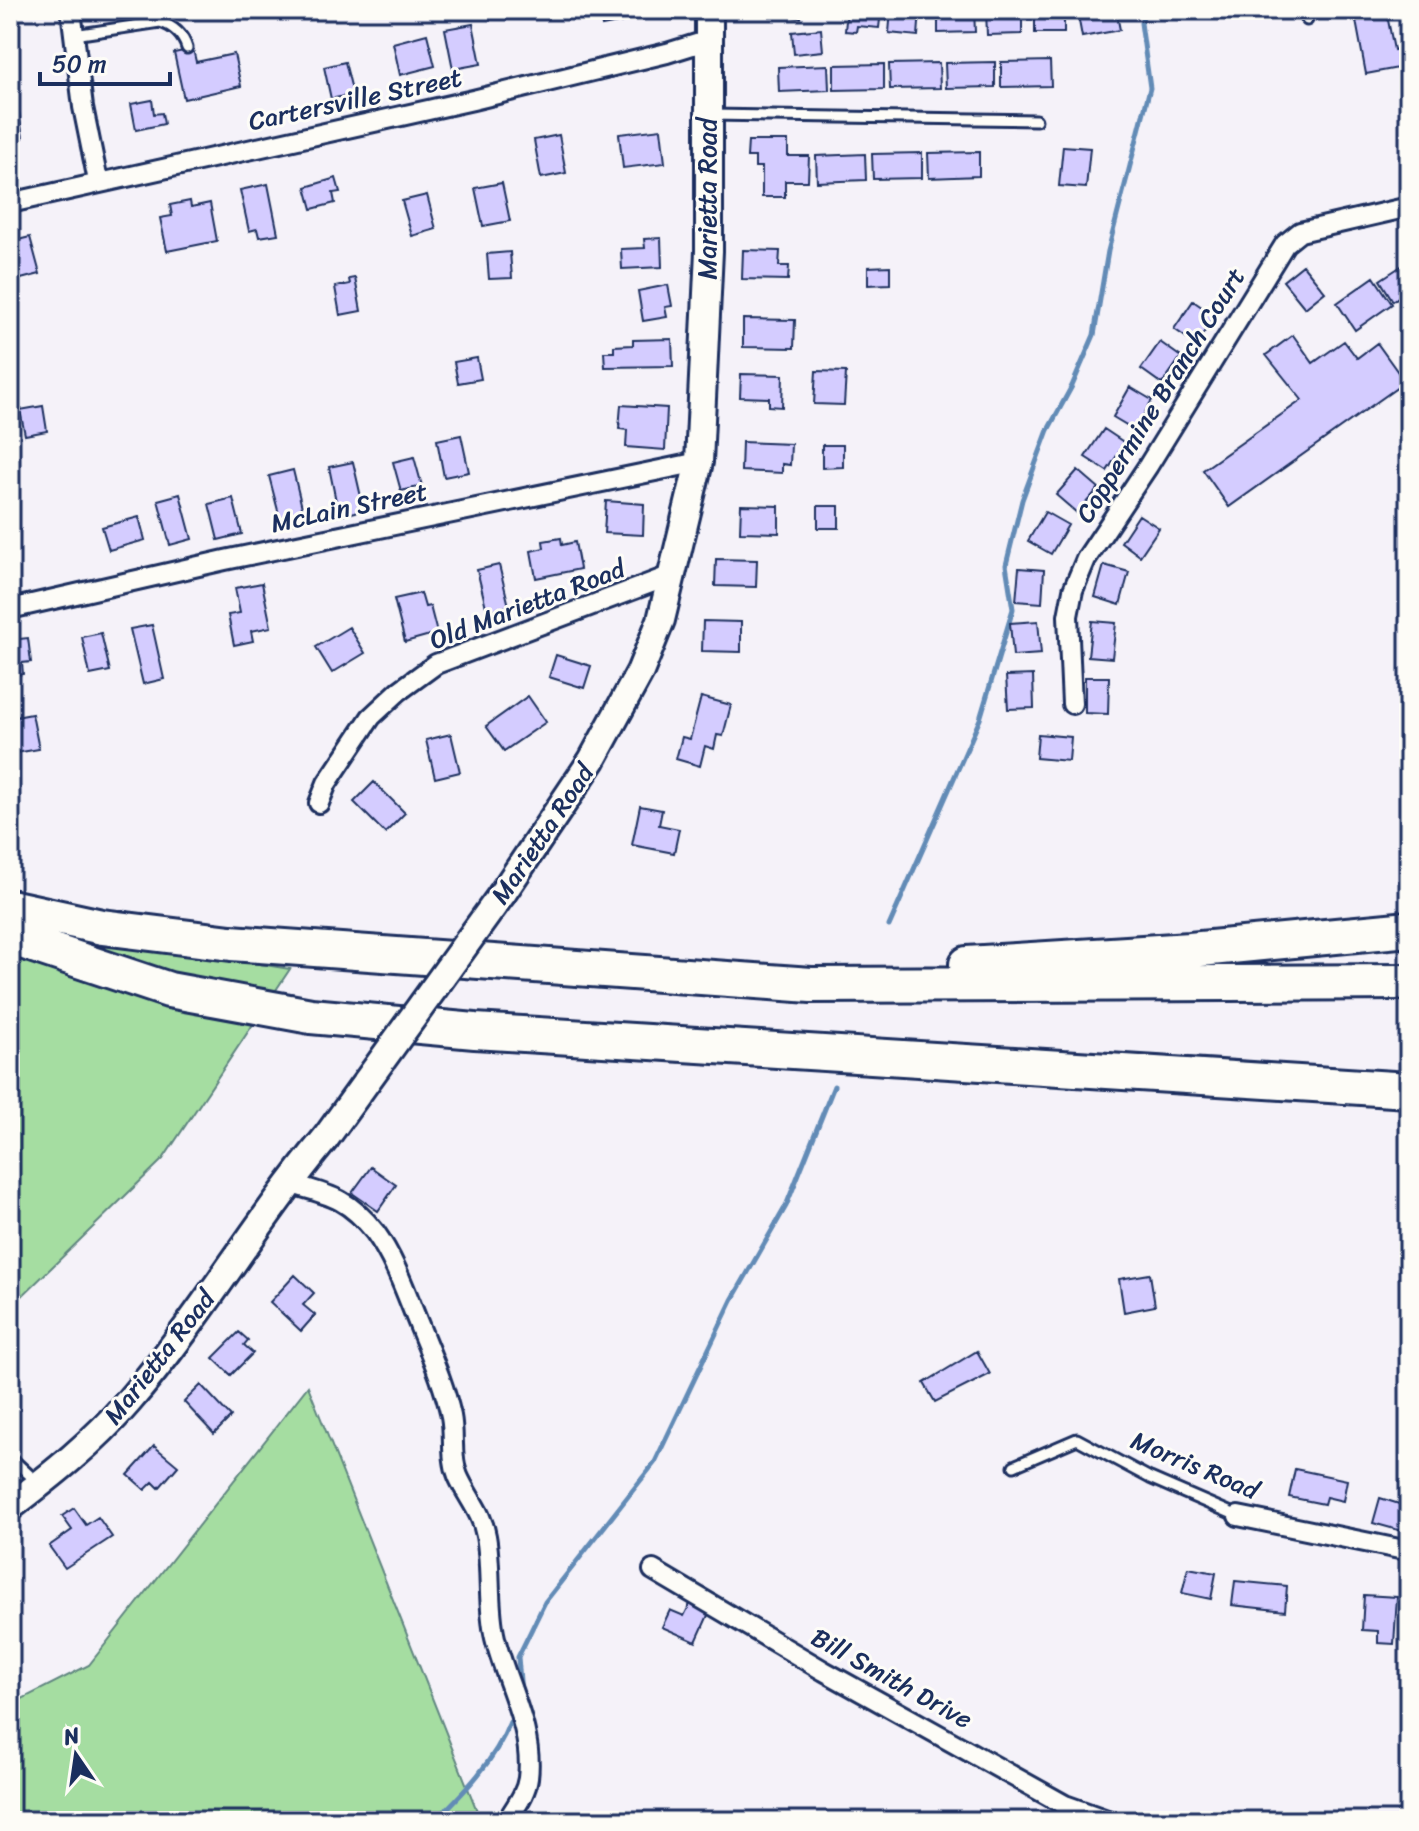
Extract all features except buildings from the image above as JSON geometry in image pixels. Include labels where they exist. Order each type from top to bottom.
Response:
[{"type":"highway","points":[[10,907],[102,927],[339,953],[839,986],[1409,982]]},
{"type":"highway","points":[[518,964],[979,963],[1190,950],[1409,929]]},
{"type":"highway","points":[[10,937],[169,990],[219,1002],[311,1016],[475,1031],[1409,1090]]},
{"type":"street","points":[[71,10],[83,107],[98,181]]},
{"type":"street","name":"Marietta Road","points":[[10,1507],[90,1442],[127,1404],[193,1320],[288,1183],[325,1139],[502,894],[592,760],[624,706],[661,620],[699,462],[709,251],[709,10]]},
{"type":"street","name":"Cartersville Street","points":[[10,203],[473,100],[709,40]]},
{"type":"street","name":"Coppermine Branch Court","points":[[1072,704],[1068,616],[1073,590],[1086,559],[1148,466],[1285,244],[1300,232],[1409,207]]},
{"type":"street","name":"McLain Street","points":[[10,609],[225,560],[699,462]]},
{"type":"street","name":"Old Marietta Road","points":[[319,803],[327,783],[371,717],[399,691],[436,664],[672,575]]},
{"type":"street","points":[[288,1183],[350,1205],[375,1233],[400,1276],[444,1388],[452,1420],[458,1476],[474,1502],[486,1534],[494,1635],[507,1682],[522,1717],[528,1752],[525,1792],[507,1821]]},
{"type":"street","name":"Morris Road","points":[[1238,1516],[1409,1551]]},
{"type":"street","name":"Bill Smith Drive","points":[[653,1570],[824,1671],[1065,1805],[1110,1821]]},
{"type":"lane","points":[[74,35],[160,22],[184,38],[187,48]]},
{"type":"lane","points":[[708,115],[1036,120]]},
{"type":"lane","name":"Morris Road","points":[[1014,1466],[1077,1439],[1150,1478],[1238,1516]]},
{"type":"lane","points":[[10,1457],[40,1485]]},
{"type":"green space","points":[[10,916],[130,943],[290,969],[163,1159],[10,1308]]},
{"type":"green space","points":[[308,1386],[481,1821],[10,1821],[10,1705],[89,1665]]},
{"type":"waterway","points":[[889,926],[980,719],[1013,609],[1006,565],[1022,500],[1048,430],[1072,386],[1094,335],[1108,251],[1150,88],[1141,23],[1145,10]]},
{"type":"waterway","points":[[521,1693],[518,1657],[545,1602],[655,1462],[732,1300],[786,1206],[834,1086]]},
{"type":"waterway","points":[[435,1821],[487,1763],[510,1722]]}]
